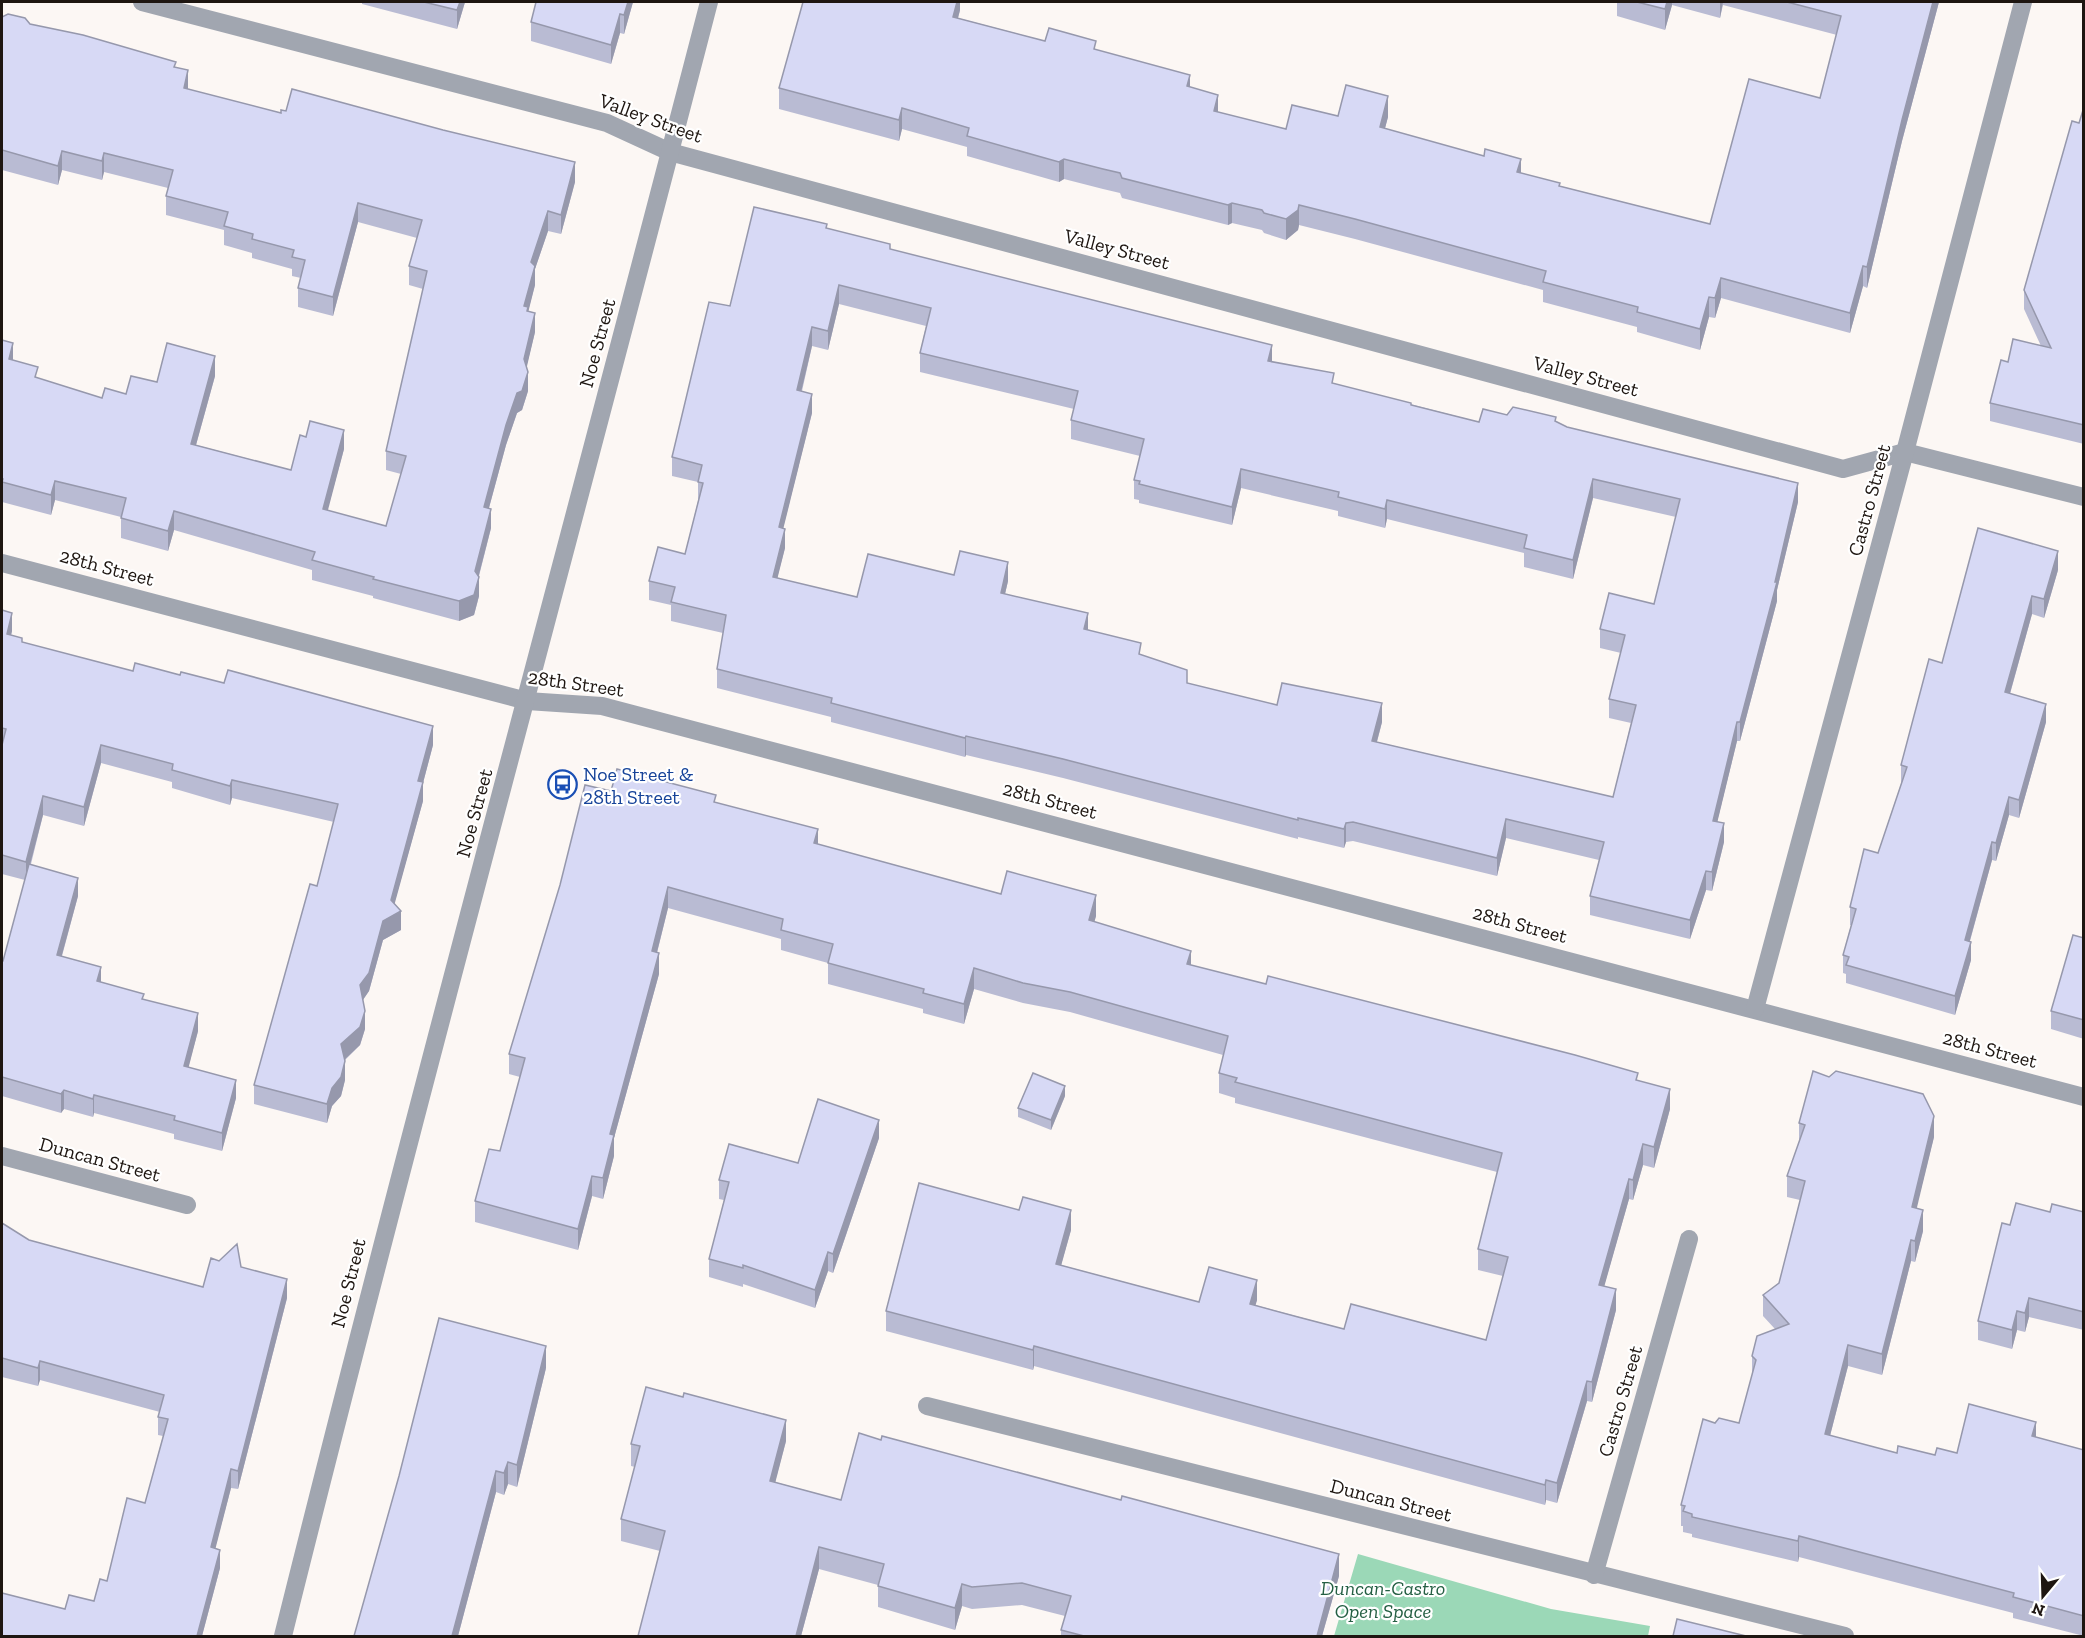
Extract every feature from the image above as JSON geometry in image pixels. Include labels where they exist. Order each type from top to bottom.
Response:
[{"type":"street","name":"Valley Street","points":[[142,2],[607,123],[670,152],[1843,470],[1905,452]]},
{"type":"street","name":"Noe Street","points":[[283,1636],[378,1255],[527,701],[709,2]]},
{"type":"street","name":"Castro Street","points":[[1755,1009],[2023,2]]},
{"type":"street","points":[[1905,452],[2084,497]]},
{"type":"street","name":"28th Street","points":[[2,563],[527,701],[602,706],[2084,1097]]},
{"type":"street","name":"Duncan Street","points":[[2,1156],[187,1205]]},
{"type":"street","name":"Castro Street","points":[[1594,1575],[1689,1239]]},
{"type":"street","name":"Duncan Street","points":[[927,1406],[1594,1575],[1845,1636]]},
{"type":"green space","name":"Duncan-Castro Open Space","points":[[1358,1554],[1551,1609],[1650,1626],[1648,1636],[1334,1636]]},
{"type":"building","points":[[424,2],[460,2],[457,10]]},
{"type":"building","points":[[536,2],[628,2],[624,15],[620,14],[611,45],[531,22]]},
{"type":"building","points":[[803,2],[957,2],[953,17],[1045,41],[1049,28],[1096,41],[1094,49],[1190,75],[1187,86],[1218,95],[1214,111],[1286,129],[1292,105],[1338,116],[1346,85],[1388,96],[1380,127],[1484,156],[1485,149],[1521,159],[1517,172],[1560,183],[1559,186],[1710,224],[1749,79],[1820,98],[1841,16],[1787,2],[1933,2],[1867,267],[1863,266],[1850,313],[1721,278],[1715,298],[1709,297],[1700,329],[1637,312],[1638,307],[1543,282],[1546,271],[1355,219],[1299,205],[1298,210],[1286,219],[1264,213],[1262,210],[1232,203],[1228,205],[1122,178],[1120,173],[1064,159],[1059,162],[967,136],[969,128],[902,108],[899,120],[779,88]]},
{"type":"building","points":[[1637,2],[1667,2],[1665,9]]},
{"type":"building","points":[[8,14],[25,18],[30,24],[83,35],[176,62],[174,67],[188,70],[184,88],[281,113],[281,110],[286,111],[292,89],[443,130],[575,162],[561,215],[548,211],[531,262],[535,266],[524,306],[528,307],[527,311],[535,313],[524,359],[528,372],[522,391],[517,393],[506,425],[484,507],[491,509],[475,571],[479,577],[474,595],[459,601],[373,579],[374,577],[312,560],[315,552],[174,511],[168,531],[121,518],[126,498],[55,481],[51,495],[2,482],[2,340],[13,343],[9,359],[38,367],[35,377],[102,398],[105,388],[126,394],[131,376],[157,382],[167,343],[215,356],[191,444],[291,470],[300,435],[306,437],[310,421],[344,430],[323,509],[386,526],[406,456],[386,451],[427,271],[409,266],[422,220],[358,203],[333,297],[298,288],[305,260],[292,257],[294,250],[252,239],[253,234],[224,226],[228,212],[166,196],[173,170],[104,153],[102,161],[62,151],[58,166],[2,150],[2,17]]},
{"type":"building","points":[[2084,107],[2084,425],[1990,403],[2001,360],[2008,362],[2013,339],[2051,348],[2024,290],[2072,121],[2079,123]]},
{"type":"building","points":[[754,207],[827,224],[826,228],[890,244],[890,249],[1272,345],[1268,361],[1334,373],[1332,383],[1411,403],[1411,405],[1479,422],[1483,409],[1507,415],[1513,407],[1556,417],[1555,421],[1567,427],[1798,483],[1775,582],[1777,582],[1740,722],[1737,722],[1713,821],[1724,823],[1712,872],[1706,871],[1690,920],[1590,896],[1604,842],[1506,819],[1497,858],[1353,822],[1346,823],[1344,829],[1298,818],[1298,820],[1063,759],[966,736],[965,738],[831,703],[832,698],[717,669],[726,615],[671,602],[675,587],[649,581],[658,547],[685,554],[703,483],[698,482],[702,465],[672,457],[709,302],[730,306]],"holes":[[[839,285],[931,308],[920,353],[1078,391],[1071,420],[1144,439],[1134,480],[1140,481],[1139,484],[1232,507],[1241,469],[1339,492],[1338,497],[1385,509],[1387,500],[1527,535],[1524,548],[1573,560],[1593,479],[1680,499],[1654,604],[1609,593],[1600,629],[1625,635],[1609,699],[1636,705],[1613,797],[1372,741],[1382,703],[1282,683],[1277,705],[1187,683],[1187,670],[1139,654],[1141,643],[1084,629],[1088,613],[1001,593],[1008,562],[960,551],[954,575],[868,554],[857,597],[773,577],[785,529],[779,527],[812,394],[797,390],[812,327],[828,331]]]},
{"type":"building","points":[[1978,528],[2058,551],[2044,599],[2032,596],[2005,692],[2046,704],[2019,800],[2009,797],[1996,843],[1992,842],[1965,940],[1971,942],[1955,996],[1846,965],[1849,957],[1843,955],[1856,909],[1850,907],[1864,849],[1878,853],[1907,767],[1901,765],[1929,659],[1942,663]]},
{"type":"building","points":[[2,610],[12,613],[7,634],[22,638],[22,642],[133,671],[135,663],[180,675],[181,672],[224,683],[228,670],[433,726],[418,781],[423,782],[391,900],[401,911],[383,921],[369,973],[360,985],[365,1011],[360,1027],[341,1044],[345,1061],[341,1077],[332,1088],[327,1104],[254,1085],[310,884],[317,886],[338,804],[232,780],[230,786],[172,770],[173,764],[101,745],[84,807],[43,796],[26,862],[2,855],[2,745],[6,729],[2,728]]},
{"type":"building","points":[[617,769],[716,795],[714,802],[818,829],[814,843],[1001,894],[1007,871],[1096,895],[1089,920],[1191,951],[1187,964],[1266,984],[1268,976],[1575,1055],[1638,1073],[1636,1080],[1670,1089],[1654,1147],[1643,1144],[1633,1180],[1629,1179],[1599,1285],[1616,1289],[1592,1382],[1587,1381],[1557,1483],[1546,1480],[1545,1485],[1034,1346],[1033,1350],[886,1311],[919,1183],[1019,1210],[1023,1197],[1071,1210],[1056,1264],[1199,1302],[1209,1267],[1257,1280],[1250,1304],[1298,1317],[1344,1329],[1351,1304],[1486,1340],[1508,1257],[1478,1249],[1502,1153],[1235,1082],[1237,1078],[1219,1073],[1228,1036],[1070,992],[1023,983],[974,968],[964,1004],[923,993],[924,989],[828,963],[833,944],[781,930],[783,919],[668,887],[652,951],[659,953],[610,1134],[614,1135],[603,1178],[592,1176],[578,1229],[475,1201],[489,1149],[500,1151],[525,1058],[509,1054],[560,885],[585,785],[611,791]]},
{"type":"building","points":[[29,864],[78,878],[57,955],[101,967],[97,981],[144,994],[142,999],[198,1013],[184,1066],[236,1080],[222,1133],[174,1120],[175,1116],[94,1095],[93,1099],[64,1090],[61,1094],[2,1077],[2,961]]},
{"type":"building","points":[[2073,935],[2084,938],[2084,1020],[2051,1011]]},
{"type":"building","points":[[1813,1071],[1829,1077],[1836,1071],[1923,1094],[1934,1116],[1912,1207],[1923,1210],[1915,1241],[1911,1240],[1882,1354],[1848,1345],[1825,1434],[1897,1453],[1898,1446],[1935,1455],[1937,1448],[1957,1453],[1969,1404],[2036,1422],[2032,1436],[2084,1450],[2084,1616],[2013,1597],[2014,1593],[1799,1536],[1798,1541],[1692,1517],[1692,1514],[1683,1511],[1685,1506],[1681,1505],[1703,1419],[1715,1423],[1719,1418],[1739,1423],[1756,1360],[1752,1356],[1757,1336],[1789,1324],[1763,1295],[1779,1283],[1805,1181],[1787,1176],[1805,1125],[1799,1123]]},
{"type":"building","points":[[1033,1073],[1065,1086],[1051,1120],[1018,1108]]},
{"type":"building","points":[[818,1099],[879,1120],[833,1254],[828,1252],[815,1290],[743,1265],[743,1268],[709,1259],[729,1182],[719,1180],[729,1144],[798,1163]]},
{"type":"building","points":[[2016,1203],[2050,1212],[2052,1204],[2084,1212],[2084,1312],[2029,1298],[2025,1313],[2017,1311],[2012,1330],[1978,1321],[2002,1223],[2010,1225]]},
{"type":"building","points":[[2,1223],[29,1240],[203,1287],[211,1258],[219,1261],[237,1244],[241,1267],[287,1279],[238,1471],[231,1469],[211,1547],[220,1550],[197,1636],[2,1636],[2,1593],[65,1609],[69,1595],[94,1601],[100,1579],[107,1581],[127,1498],[145,1503],[168,1419],[158,1417],[164,1395],[40,1361],[38,1368],[2,1358]]},
{"type":"building","points":[[439,1318],[546,1346],[517,1465],[508,1462],[504,1473],[496,1471],[452,1636],[354,1636],[399,1476]]},
{"type":"building","points":[[646,1387],[683,1397],[684,1393],[786,1420],[770,1481],[841,1500],[859,1433],[881,1440],[882,1436],[1121,1500],[1122,1496],[1339,1554],[1317,1636],[1084,1636],[1061,1630],[1071,1596],[1022,1583],[972,1587],[962,1584],[955,1608],[878,1586],[884,1564],[819,1547],[796,1636],[638,1636],[665,1531],[621,1519],[640,1446],[631,1444]]},
{"type":"building","points":[[1677,1619],[1746,1636],[1673,1636]]},
{"type":"place","name":"Noe Street & 28th Street","points":[[562,785]]}]
